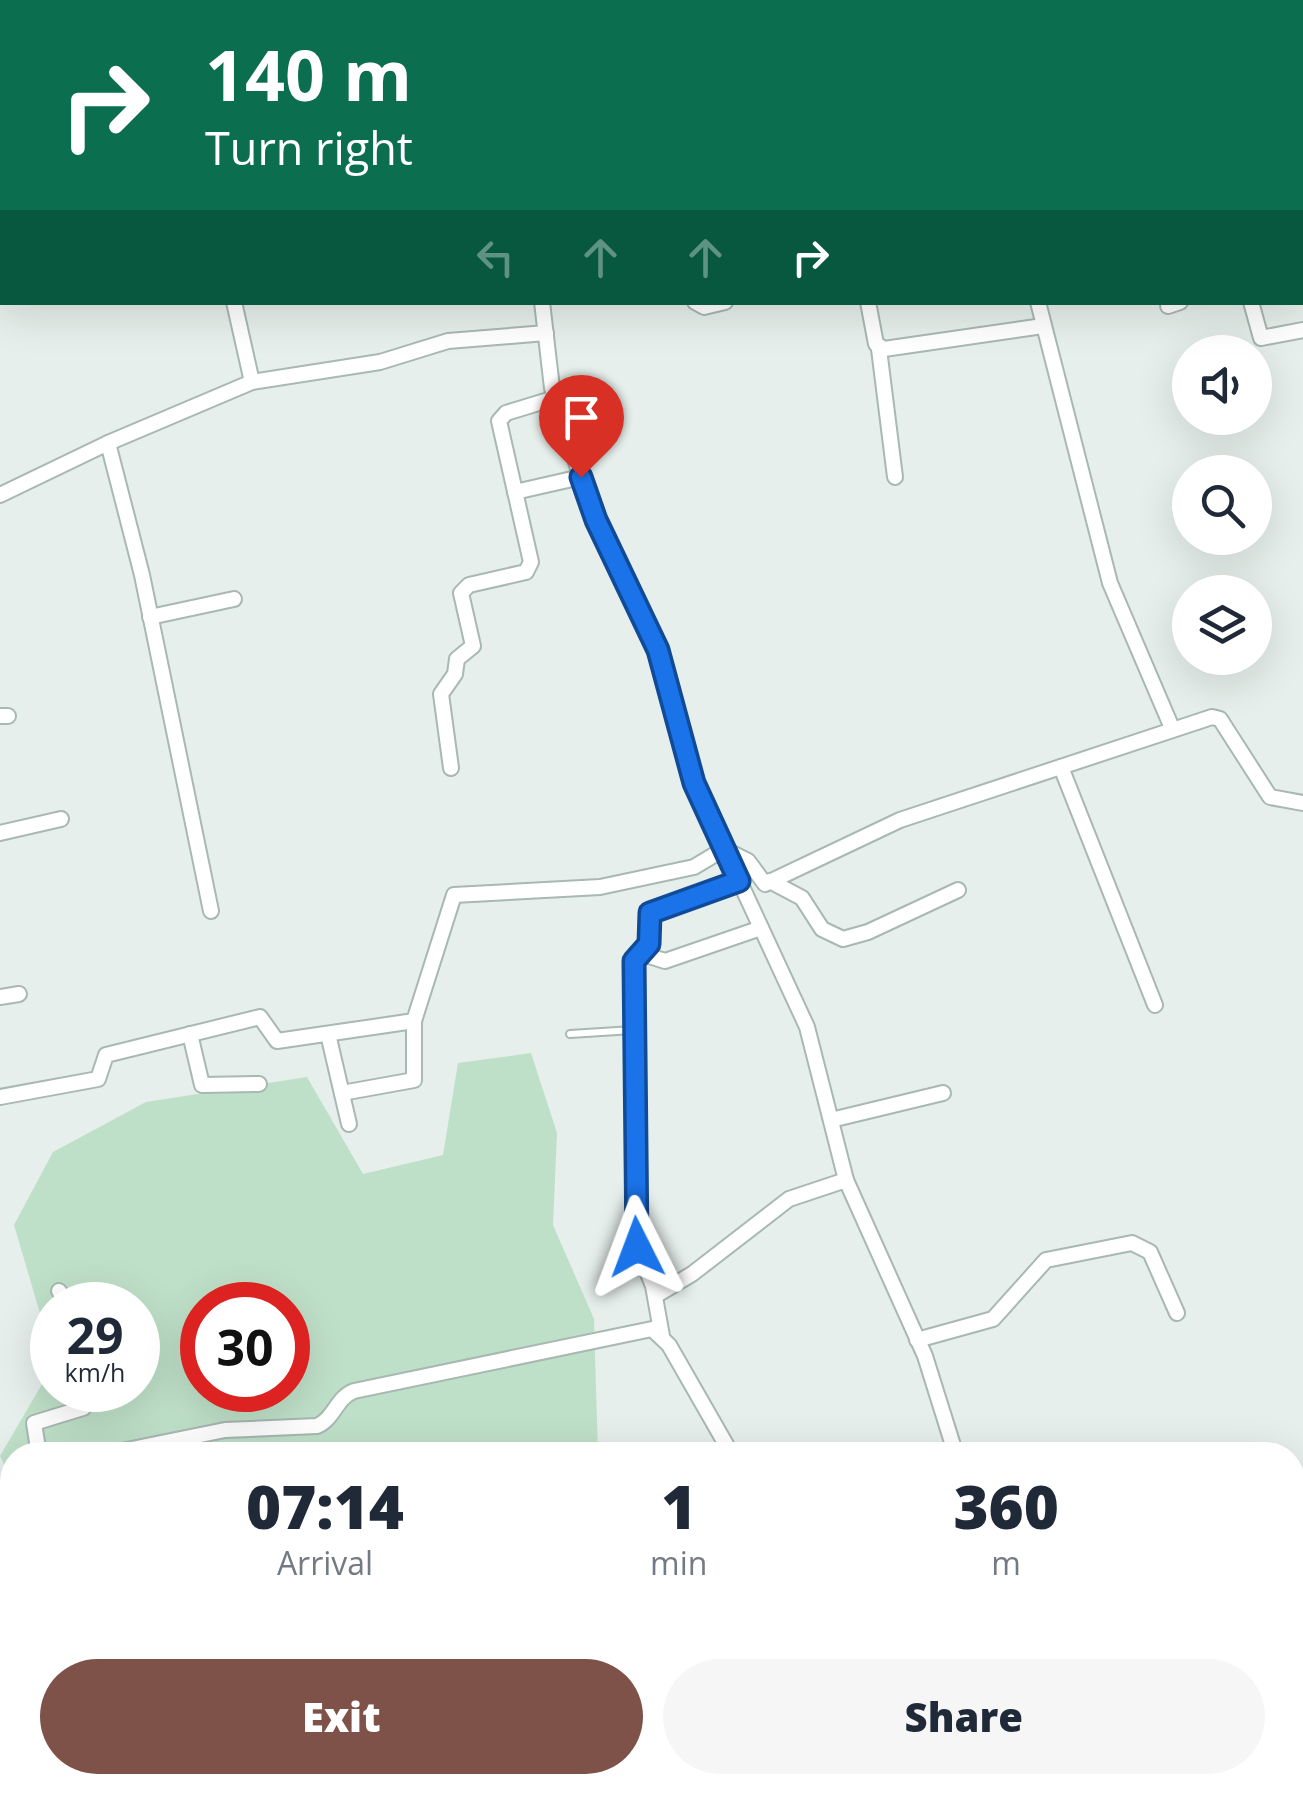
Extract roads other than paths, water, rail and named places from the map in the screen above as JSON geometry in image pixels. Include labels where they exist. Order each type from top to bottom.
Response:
[{"type":"street","points":[[235,305],[252,382]]},
{"type":"street","points":[[542,305],[555,398],[596,520],[658,650],[694,783],[807,1027],[846,1180],[918,1340],[952,1442]]},
{"type":"street","points":[[869,305],[879,348],[895,477]]},
{"type":"street","points":[[1039,305],[1110,584],[1172,728]]},
{"type":"street","points":[[1252,305],[1261,338],[1303,330]]},
{"type":"street","points":[[879,348],[1043,326]]},
{"type":"street","points":[[0,496],[108,442],[252,382],[380,362],[448,341],[546,334]]},
{"type":"street","points":[[451,768],[440,694],[456,674],[457,658],[472,646],[461,593],[469,585],[530,568],[500,422],[506,413],[555,398]]},
{"type":"street","points":[[108,442],[150,618],[211,911]]},
{"type":"street","points":[[516,492],[581,477]]},
{"type":"street","points":[[150,618],[234,599]]},
{"type":"street","points":[[724,849],[748,862],[759,882],[770,881],[900,820],[1172,728],[1217,717],[1270,797],[1303,803]]},
{"type":"street","points":[[1061,766],[1155,1005]]},
{"type":"street","points":[[0,833],[62,819]]},
{"type":"street","points":[[342,1093],[414,1080],[414,1020],[454,895],[600,887],[702,865],[724,849]]},
{"type":"street","points":[[724,1442],[662,1336],[655,1296],[634,1238],[633,966],[650,940],[650,913],[739,881]]},
{"type":"street","points":[[770,881],[802,898],[822,929],[843,938],[868,932],[958,890]]},
{"type":"street","points":[[640,954],[665,961],[761,928]]},
{"type":"street","points":[[0,997],[19,994]]},
{"type":"street","points":[[0,1097],[98,1079],[106,1054],[260,1017],[276,1041],[414,1020]]},
{"type":"street","points":[[190,1034],[202,1085],[259,1084]]},
{"type":"street","points":[[328,1034],[349,1124]]},
{"type":"street","points":[[830,1120],[943,1093]]},
{"type":"street","points":[[655,1296],[692,1274],[789,1199],[846,1180]]},
{"type":"street","points":[[918,1340],[1002,1314],[1046,1260],[1132,1243],[1150,1252],[1177,1313]]},
{"type":"street","points":[[166,1442],[225,1430],[317,1426],[325,1422],[340,1399],[354,1391],[652,1330],[662,1336]]},
{"type":"street","points":[[38,1442],[34,1423],[70,1412]]},
{"type":"lane","points":[[570,1034],[633,1030]]}]
